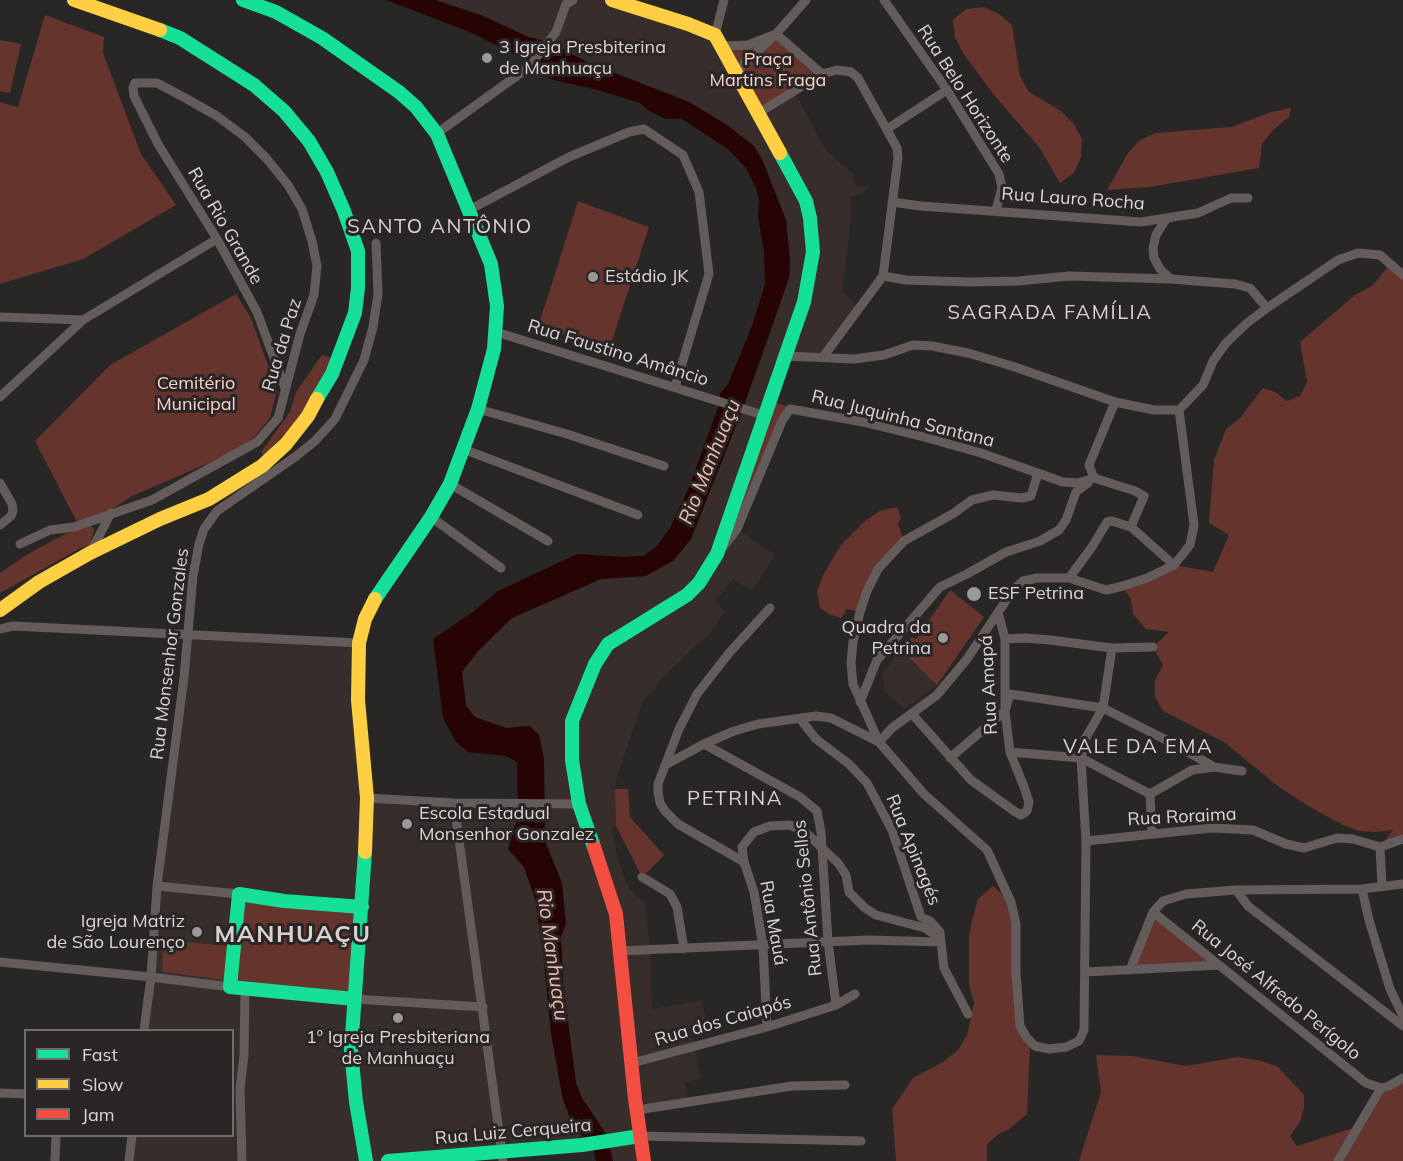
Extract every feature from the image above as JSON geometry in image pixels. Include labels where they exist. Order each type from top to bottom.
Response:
[{"type":"main road","points":[[0,610],[39,582],[90,553],[262,473],[308,416],[332,374],[355,313],[360,271],[358,250],[327,172],[297,125],[269,96],[230,68],[180,38],[74,0]]},
{"type":"main road","points":[[243,0],[276,12],[322,38],[399,92],[416,107],[436,134],[491,264],[495,282],[494,349],[478,409],[450,484],[431,517],[374,600],[365,619],[359,643],[358,700],[367,798],[362,907],[351,1050],[356,1102],[366,1161]]},
{"type":"main road","points":[[612,0],[688,24],[718,40],[806,201],[813,252],[804,302],[717,554],[699,583],[687,595],[621,634],[609,644],[595,664],[572,720],[572,760],[579,804],[614,904],[644,1161]]},
{"type":"main road","points":[[354,999],[230,987],[239,894],[283,901],[362,907]]},
{"type":"main road","name":"Rua Luiz Cerqueira","points":[[388,1161],[503,1157],[640,1136]]},
{"type":"street","points":[[436,134],[529,68],[556,32],[566,4],[573,0]]},
{"type":"street","points":[[724,0],[718,40],[748,45],[777,34]]},
{"type":"street","points":[[735,72],[777,34],[806,0]]},
{"type":"street","name":"Rua Belo Horizonte","points":[[884,0],[947,90],[999,174],[1002,188],[996,210]]},
{"type":"street","points":[[777,34],[822,74]]},
{"type":"street","points":[[757,114],[822,74],[837,70],[851,72],[858,78],[897,148],[898,158],[883,276],[823,357]]},
{"type":"street","name":"Rua Rio Grande","points":[[135,83],[134,96],[158,144],[257,312],[285,388]]},
{"type":"street","name":"Rua da Paz","points":[[20,544],[50,531],[74,527],[152,500],[257,442],[278,418],[300,334],[314,295],[317,266],[312,241],[302,209],[288,185],[245,137],[217,116],[157,83],[135,83]]},
{"type":"street","points":[[886,129],[947,90]]},
{"type":"street","points":[[469,210],[569,157],[629,132],[644,129],[683,155],[699,192],[709,274],[675,387]]},
{"type":"street","name":"Rua Lauro Rocha","points":[[892,202],[1141,222],[1198,213],[1231,198],[1248,198]]},
{"type":"street","points":[[1166,219],[1156,235],[1153,248],[1154,258],[1160,269],[1171,279]]},
{"type":"street","points":[[0,397],[82,320],[216,239]]},
{"type":"street","name":"Rua Monsenhor Gonzales","points":[[144,1029],[152,976],[157,886],[194,567],[204,529],[217,511],[262,473],[315,441],[335,419],[364,360],[373,327],[378,294],[376,243]]},
{"type":"street","points":[[785,356],[854,359],[884,355],[913,345],[932,346],[968,353],[1012,366],[1115,402],[1154,410],[1179,410],[1203,385],[1213,361],[1226,343],[1267,308],[1338,260],[1358,253],[1380,255],[1403,275]]},
{"type":"street","points":[[883,276],[906,280],[970,282],[1018,281],[1070,276],[1171,279],[1235,284],[1250,288],[1267,308]]},
{"type":"street","points":[[0,317],[82,320]]},
{"type":"street","name":"Rua Faustino Amâncio","points":[[496,332],[765,416]]},
{"type":"street","points":[[1094,478],[1089,465],[1115,402]]},
{"type":"street","points":[[478,409],[567,434],[664,466]]},
{"type":"street","name":"Rua Juquinha Santana","points":[[717,554],[736,529],[783,421],[790,410],[863,422],[924,437],[981,453],[1064,482],[1078,483],[1094,478]]},
{"type":"street","points":[[879,742],[892,728],[937,695],[967,659],[1013,590],[1023,581],[1037,578],[1068,578],[1106,590],[1147,578],[1174,565],[1190,545],[1194,525],[1179,410]]},
{"type":"street","points":[[463,449],[638,514]]},
{"type":"street","points":[[1038,473],[1031,496],[1022,498],[993,495],[972,500],[954,513],[904,540],[878,569],[867,591],[853,642],[851,663],[853,684],[879,742],[924,794],[987,850],[1011,902],[1016,924],[1018,1017],[1022,1032],[1030,1043],[1049,1049],[1066,1047],[1079,1041],[1084,1030],[1086,840],[1081,758],[1085,739],[1103,708],[1112,648]]},
{"type":"street","points":[[1094,478],[1144,496],[1131,527]]},
{"type":"street","points":[[860,702],[877,660],[940,586],[1006,552],[1040,541],[1059,530],[1066,520],[1076,492],[1094,478]]},
{"type":"street","points":[[0,483],[14,511],[12,516],[0,525]]},
{"type":"street","points":[[450,484],[548,541]]},
{"type":"street","points":[[152,500],[160,519]]},
{"type":"street","points":[[90,553],[111,513]]},
{"type":"street","points":[[431,517],[501,568]]},
{"type":"street","points":[[1068,578],[1107,522],[1112,521],[1131,527],[1174,565]]},
{"type":"street","name":"Rua Mauá","points":[[767,1027],[763,946],[754,892],[744,862],[678,824],[660,803],[658,784],[679,729],[697,694],[730,651],[770,608]]},
{"type":"street","name":"Rua Amapá","points":[[912,714],[971,780],[1021,815],[1027,812],[1029,802],[1010,752],[1005,711],[1005,639],[998,612]]},
{"type":"street","points":[[0,629],[13,626],[359,643]]},
{"type":"street","points":[[1005,639],[1024,638],[1112,648],[1153,647]]},
{"type":"street","points":[[950,758],[1005,711],[1010,694],[1103,708],[1214,767]]},
{"type":"street","points":[[667,764],[704,744],[758,724],[801,720],[816,716],[831,718],[879,742]]},
{"type":"street","name":"Rua Apinagés","points":[[801,720],[816,739],[849,764],[867,783],[892,830],[921,917],[930,921],[940,932],[941,942]]},
{"type":"street","name":"Rua Antônio Sellos","points":[[704,744],[800,797],[817,811],[822,832],[828,941],[836,1005]]},
{"type":"street","points":[[1010,752],[1081,758],[1150,794]]},
{"type":"street","points":[[1150,794],[1192,770],[1214,767],[1242,771]]},
{"type":"street","points":[[1150,794],[1152,834]]},
{"type":"street","points":[[367,798],[454,803],[579,804]]},
{"type":"street","points":[[454,803],[503,1157]]},
{"type":"street","points":[[744,862],[742,847],[754,832],[770,826],[790,825],[804,831],[838,863],[846,875],[849,892],[866,908],[876,915],[925,928],[937,936],[941,942],[944,968],[968,1014]]},
{"type":"street","name":"Rua Roraima","points":[[1086,840],[1212,828],[1253,830],[1286,844],[1304,848],[1337,838],[1353,839],[1380,847]]},
{"type":"street","points":[[1382,886],[1380,847],[1403,839]]},
{"type":"street","points":[[642,877],[670,894],[677,907],[684,949]]},
{"type":"street","points":[[1130,970],[1153,912],[1163,901],[1186,894],[1236,890],[1362,889],[1403,884]]},
{"type":"street","points":[[157,886],[239,894]]},
{"type":"street","points":[[1362,889],[1390,988],[1403,1016]]},
{"type":"street","points":[[1236,890],[1248,906],[1403,1026]]},
{"type":"street","name":"Rua José Alfredo Perígolo","points":[[1153,912],[1350,1071],[1366,1083],[1381,1088]]},
{"type":"street","points":[[619,951],[763,946],[828,941],[941,942]]},
{"type":"street","points":[[0,962],[152,976],[230,987]]},
{"type":"street","points":[[1085,972],[1220,965]]},
{"type":"street","points":[[242,1161],[240,1089],[244,1055],[245,989]]},
{"type":"street","name":"Rua dos Caiapós","points":[[632,1063],[767,1027],[836,1005],[855,994]]},
{"type":"street","points":[[354,999],[483,1007]]},
{"type":"street","points":[[1338,1161],[1381,1088],[1403,1078]]},
{"type":"street","points":[[637,1110],[792,1086],[845,1085]]},
{"type":"street","points":[[0,1093],[24,1094]]},
{"type":"street","points":[[640,1136],[861,1141]]},
{"type":"street","points":[[55,1161],[56,1137]]},
{"type":"street","points":[[129,1161],[132,1137]]},
{"type":"shaded area","points":[[435,0],[612,0],[688,24],[794,91],[826,150],[853,174],[855,185],[868,187],[865,193],[851,197],[851,219],[842,291],[859,308],[823,357],[785,356],[737,529],[775,555],[752,591],[733,579],[715,601],[725,611],[710,633],[672,668],[643,701],[617,776],[616,826],[611,827],[619,863],[629,889],[645,902],[650,949],[652,1009],[702,1000],[708,1029],[691,1032],[701,1079],[685,1082],[688,1103],[637,1110],[644,1161],[613,1161],[606,1134],[582,1098],[576,1083],[563,983],[561,936],[566,924],[562,883],[545,842],[544,758],[529,726],[506,728],[475,717],[466,706],[462,671],[478,651],[512,618],[601,579],[646,576],[743,408],[791,269],[786,220],[762,159],[754,146],[727,125],[689,102],[587,62],[549,42],[528,37],[507,26]]},
{"type":"shaded area","points":[[188,633],[359,643],[367,798],[518,803],[519,813],[508,849],[524,867],[535,899],[551,1033],[560,1087],[571,1120],[579,1131],[582,1145],[388,1161],[129,1161],[132,1137],[234,1137],[234,1029],[144,1029]]},
{"type":"shaded area","points":[[901,650],[937,685],[904,709],[885,692],[883,673]]},
{"type":"green space","points":[[984,7],[999,14],[1012,25],[1020,76],[1029,92],[1061,111],[1073,123],[1082,139],[1081,157],[1074,173],[1060,183],[1039,147],[994,95],[963,53],[955,37],[953,20],[966,9]]},
{"type":"green space","points":[[45,15],[104,37],[103,53],[141,154],[176,205],[83,259],[0,284],[0,102],[18,107]]},
{"type":"green space","name":"Praça Martins Fraga","points":[[776,34],[822,74],[757,114],[720,46],[748,45]]},
{"type":"green space","points":[[0,40],[21,44],[10,93],[0,91]]},
{"type":"green space","points":[[1291,108],[1289,117],[1274,129],[1262,144],[1259,168],[1150,187],[1107,190],[1128,153],[1139,141],[1155,133],[1232,127],[1271,112]]},
{"type":"green space","name":"Estádio JK","points":[[578,201],[649,227],[610,347],[538,327]]},
{"type":"green space","points":[[1391,263],[1403,275],[1403,839],[1380,847],[1393,830],[1359,831],[1343,825],[1279,787],[1224,742],[1163,711],[1155,697],[1155,680],[1163,665],[1153,647],[1169,632],[1146,629],[1133,614],[1131,600],[1123,586],[1174,565],[1213,572],[1229,535],[1209,523],[1214,460],[1226,429],[1240,418],[1263,388],[1275,392],[1287,401],[1300,396],[1307,382],[1300,342],[1355,295],[1373,285]]},
{"type":"green space","name":"Cemitério Municipal","points":[[236,294],[251,318],[277,390],[270,418],[251,441],[225,456],[132,496],[112,509],[77,522],[35,441],[110,365]]},
{"type":"green space","points":[[322,355],[330,357],[331,361],[305,412],[264,456],[261,452],[290,412],[296,392]]},
{"type":"green space","points":[[770,400],[793,409],[790,409],[737,529],[723,534]]},
{"type":"green space","points":[[897,507],[901,518],[898,524],[904,541],[878,569],[860,612],[847,609],[841,618],[820,608],[817,591],[823,575],[841,545],[866,520],[880,511]]},
{"type":"green space","points":[[90,525],[94,529],[90,545],[0,593],[0,573],[28,554],[63,535]]},
{"type":"green space","name":"Quadra da Petrina","points":[[950,590],[984,617],[937,685],[901,650],[912,637],[916,639]]},
{"type":"green space","points":[[615,789],[628,789],[630,817],[664,855],[642,877],[616,826]]},
{"type":"green space","points":[[993,886],[1011,902],[1018,1017],[1030,1043],[1027,1114],[987,1144],[987,1161],[896,1161],[892,1109],[913,1078],[943,1062],[958,1050],[967,1035],[974,1003],[969,984],[969,937],[978,899]]},
{"type":"green space","points":[[246,896],[362,907],[354,999],[233,986],[241,908]]},
{"type":"green space","points":[[1153,912],[1219,965],[1130,970]]},
{"type":"green space","points":[[176,941],[228,946],[226,980],[162,972],[163,949],[175,949]]},
{"type":"green space","points":[[1096,1055],[1133,1056],[1186,1066],[1238,1057],[1262,1061],[1278,1067],[1304,1095],[1300,1122],[1290,1136],[1297,1146],[1356,1127],[1381,1088],[1403,1078],[1403,1161],[1079,1161],[1101,1092]]},
{"type":"water","name":"Rio Manhuaçu","points":[[386,0],[435,0],[481,15],[528,37],[549,42],[587,62],[689,102],[727,125],[754,146],[762,159],[786,220],[790,260],[789,278],[743,408],[691,539],[673,561],[646,576],[601,579],[512,618],[478,651],[462,672],[466,706],[475,717],[506,728],[530,726],[539,735],[544,758],[545,841],[562,883],[566,924],[561,936],[563,983],[576,1083],[582,1098],[606,1134],[613,1161],[596,1161],[594,1151],[571,1120],[563,1100],[551,1033],[535,899],[524,867],[508,849],[519,813],[517,762],[506,756],[468,752],[456,742],[443,718],[433,639],[473,612],[498,591],[577,554],[643,556],[656,547],[670,528],[689,487],[720,402],[720,394],[728,384],[752,326],[765,284],[764,251],[758,217],[759,199],[746,168],[729,150],[682,119],[666,119],[649,111],[640,103],[538,74],[522,58],[470,32]]},
{"type":"traffic: fast","points":[[243,0],[276,12],[322,38],[399,92],[416,107],[437,134],[491,264],[497,306],[494,349],[478,409],[450,484],[431,517],[375,599]]},
{"type":"traffic: fast","points":[[160,30],[180,38],[254,85],[284,111],[309,141],[327,172],[344,211],[358,251],[355,313],[332,374],[317,399]]},
{"type":"traffic: fast","points":[[594,847],[579,804],[572,760],[572,721],[595,664],[608,644],[687,595],[699,583],[717,554],[804,302],[813,252],[810,218],[806,201],[780,153]]},
{"type":"traffic: fast","points":[[365,852],[351,1050],[356,1102],[366,1161]]},
{"type":"traffic: fast","points":[[354,999],[230,987],[239,894],[284,901],[362,907]]},
{"type":"traffic: fast","points":[[388,1161],[582,1145],[640,1136]]},
{"type":"traffic: slow","points":[[74,0],[160,30]]},
{"type":"traffic: slow","points":[[612,0],[715,35],[780,153]]},
{"type":"traffic: slow","points":[[0,610],[39,582],[90,553],[160,519],[209,499],[262,466],[286,444],[308,416],[317,399]]},
{"type":"traffic: slow","points":[[365,852],[367,798],[358,700],[359,643],[365,619],[375,599]]},
{"type":"traffic: jam","points":[[594,847],[616,914],[635,1099],[644,1161]]},
{"type":"place","name":"3 Igreja Presbiterina de Manhuaçu","points":[[487,58]]},
{"type":"place","name":"Estádio JK","points":[[593,277]]},
{"type":"place","name":"ESF Petrina","points":[[974,594]]},
{"type":"place","name":"Quadra da Petrina","points":[[943,638]]},
{"type":"place","name":"Escola Estadual Monsenhor Gonzalez","points":[[407,824]]},
{"type":"place","name":"Igreja Matriz de São Lourenço","points":[[197,932]]},
{"type":"place","name":"1º Igreja Presbiteriana de Manhuaçu","points":[[398,1018]]},
{"type":"district","name":"SANTO ANTÔNIO","points":[[440,227]]},
{"type":"district","name":"SAGRADA FAMÍLIA","points":[[1050,313]]},
{"type":"district","name":"VALE DA EMA","points":[[1138,747]]},
{"type":"district","name":"PETRINA","points":[[735,799]]},
{"type":"district","name":"MANHUAÇU","points":[[293,935]]}]
